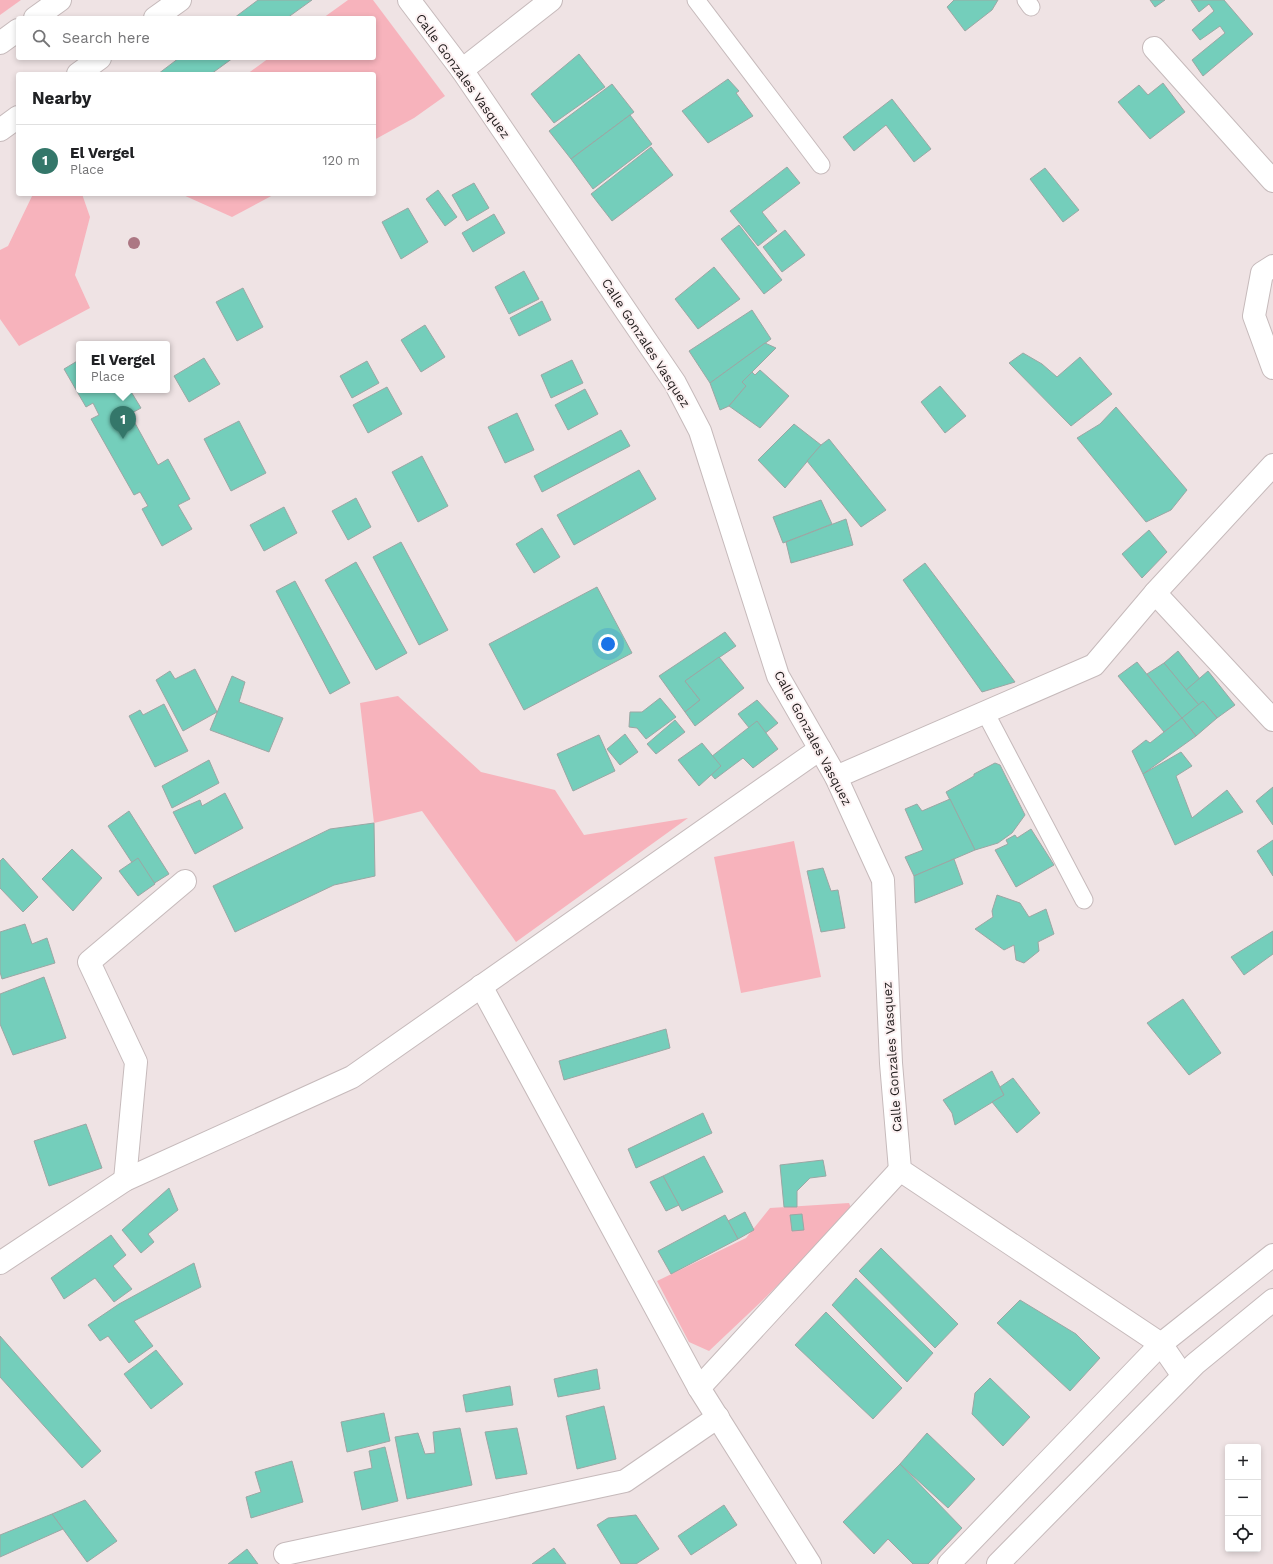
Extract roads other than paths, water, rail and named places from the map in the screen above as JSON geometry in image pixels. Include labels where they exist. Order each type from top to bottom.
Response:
[{"type":"main road","points":[[38,16],[60,0]]},
{"type":"main road","points":[[158,16],[180,0]]},
{"type":"main road","name":"Calle Gonzales Vasquez","points":[[409,0],[462,70],[675,383],[700,431],[778,676],[836,777],[883,880],[891,1063],[900,1170]]},
{"type":"main road","points":[[462,70],[551,0]]},
{"type":"main road","points":[[0,43],[16,31]]},
{"type":"main road","points":[[1154,48],[1273,181]]},
{"type":"main road","points":[[81,72],[97,60]]},
{"type":"main road","points":[[0,130],[16,118]]},
{"type":"main road","points":[[1273,266],[1262,272],[1254,316],[1273,368]]},
{"type":"main road","points":[[836,777],[1094,665],[1155,593],[1273,465]]},
{"type":"main road","points":[[1155,593],[1273,720]]},
{"type":"main road","points":[[0,1263],[125,1180],[352,1077],[820,749]]},
{"type":"main road","points":[[125,1180],[136,1062],[89,962],[185,881]]},
{"type":"main road","points":[[481,986],[699,1388],[810,1564]]},
{"type":"main road","points":[[699,1388],[900,1170],[1160,1344],[1183,1376]]},
{"type":"main road","points":[[949,1564],[1160,1344],[1273,1255]]},
{"type":"main road","points":[[998,1564],[1195,1364],[1273,1300]]},
{"type":"main road","points":[[294,1564],[285,1554],[625,1481],[718,1417]]},
{"type":"lane","points":[[696,0],[822,165]]},
{"type":"lane","points":[[985,712],[1084,900]]},
{"type":"place","name":"El Vergel","points":[[123,439]]}]
